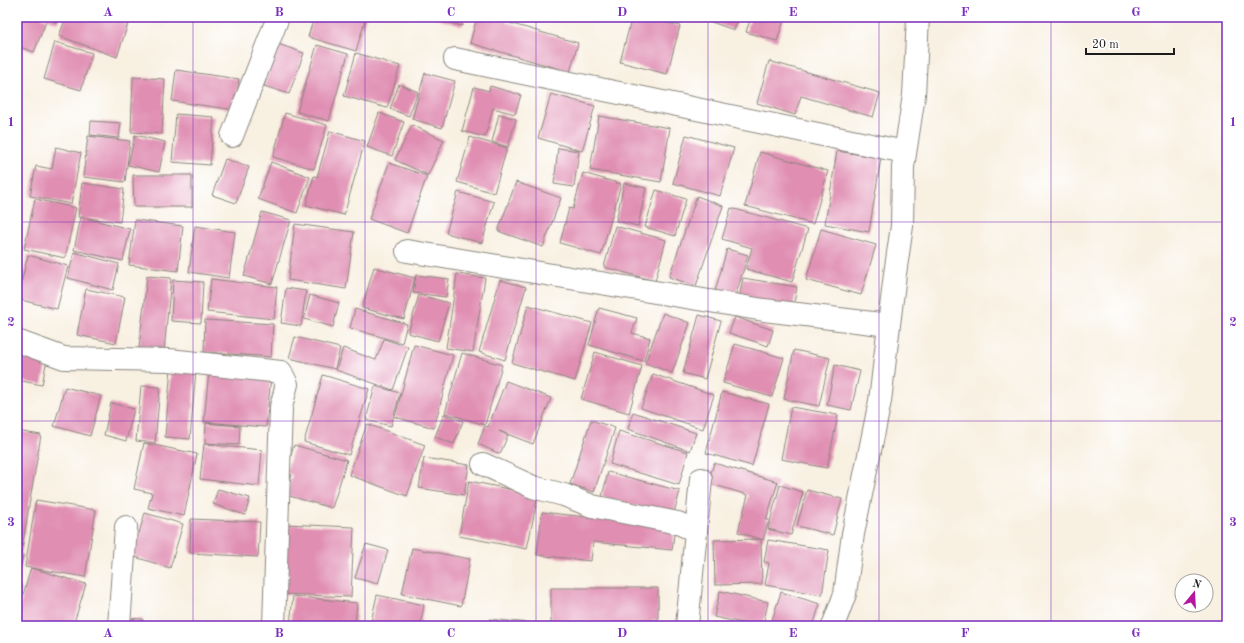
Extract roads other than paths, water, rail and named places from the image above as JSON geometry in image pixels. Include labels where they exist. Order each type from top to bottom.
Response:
[{"type":"street","points":[[232,136],[278,17]]},
{"type":"street","points":[[832,626],[845,594],[853,534],[880,401],[902,226],[903,167],[914,95],[918,17]]},
{"type":"street","points":[[455,59],[905,152]]},
{"type":"street","points":[[407,251],[764,310],[889,325]]},
{"type":"street","points":[[17,341],[64,358],[169,360],[281,372],[287,384],[281,407],[274,626]]},
{"type":"street","points":[[483,464],[533,487],[564,495],[592,506],[678,522],[696,531]]},
{"type":"street","points":[[687,626],[701,479]]},
{"type":"street","points":[[119,626],[126,527]]}]
